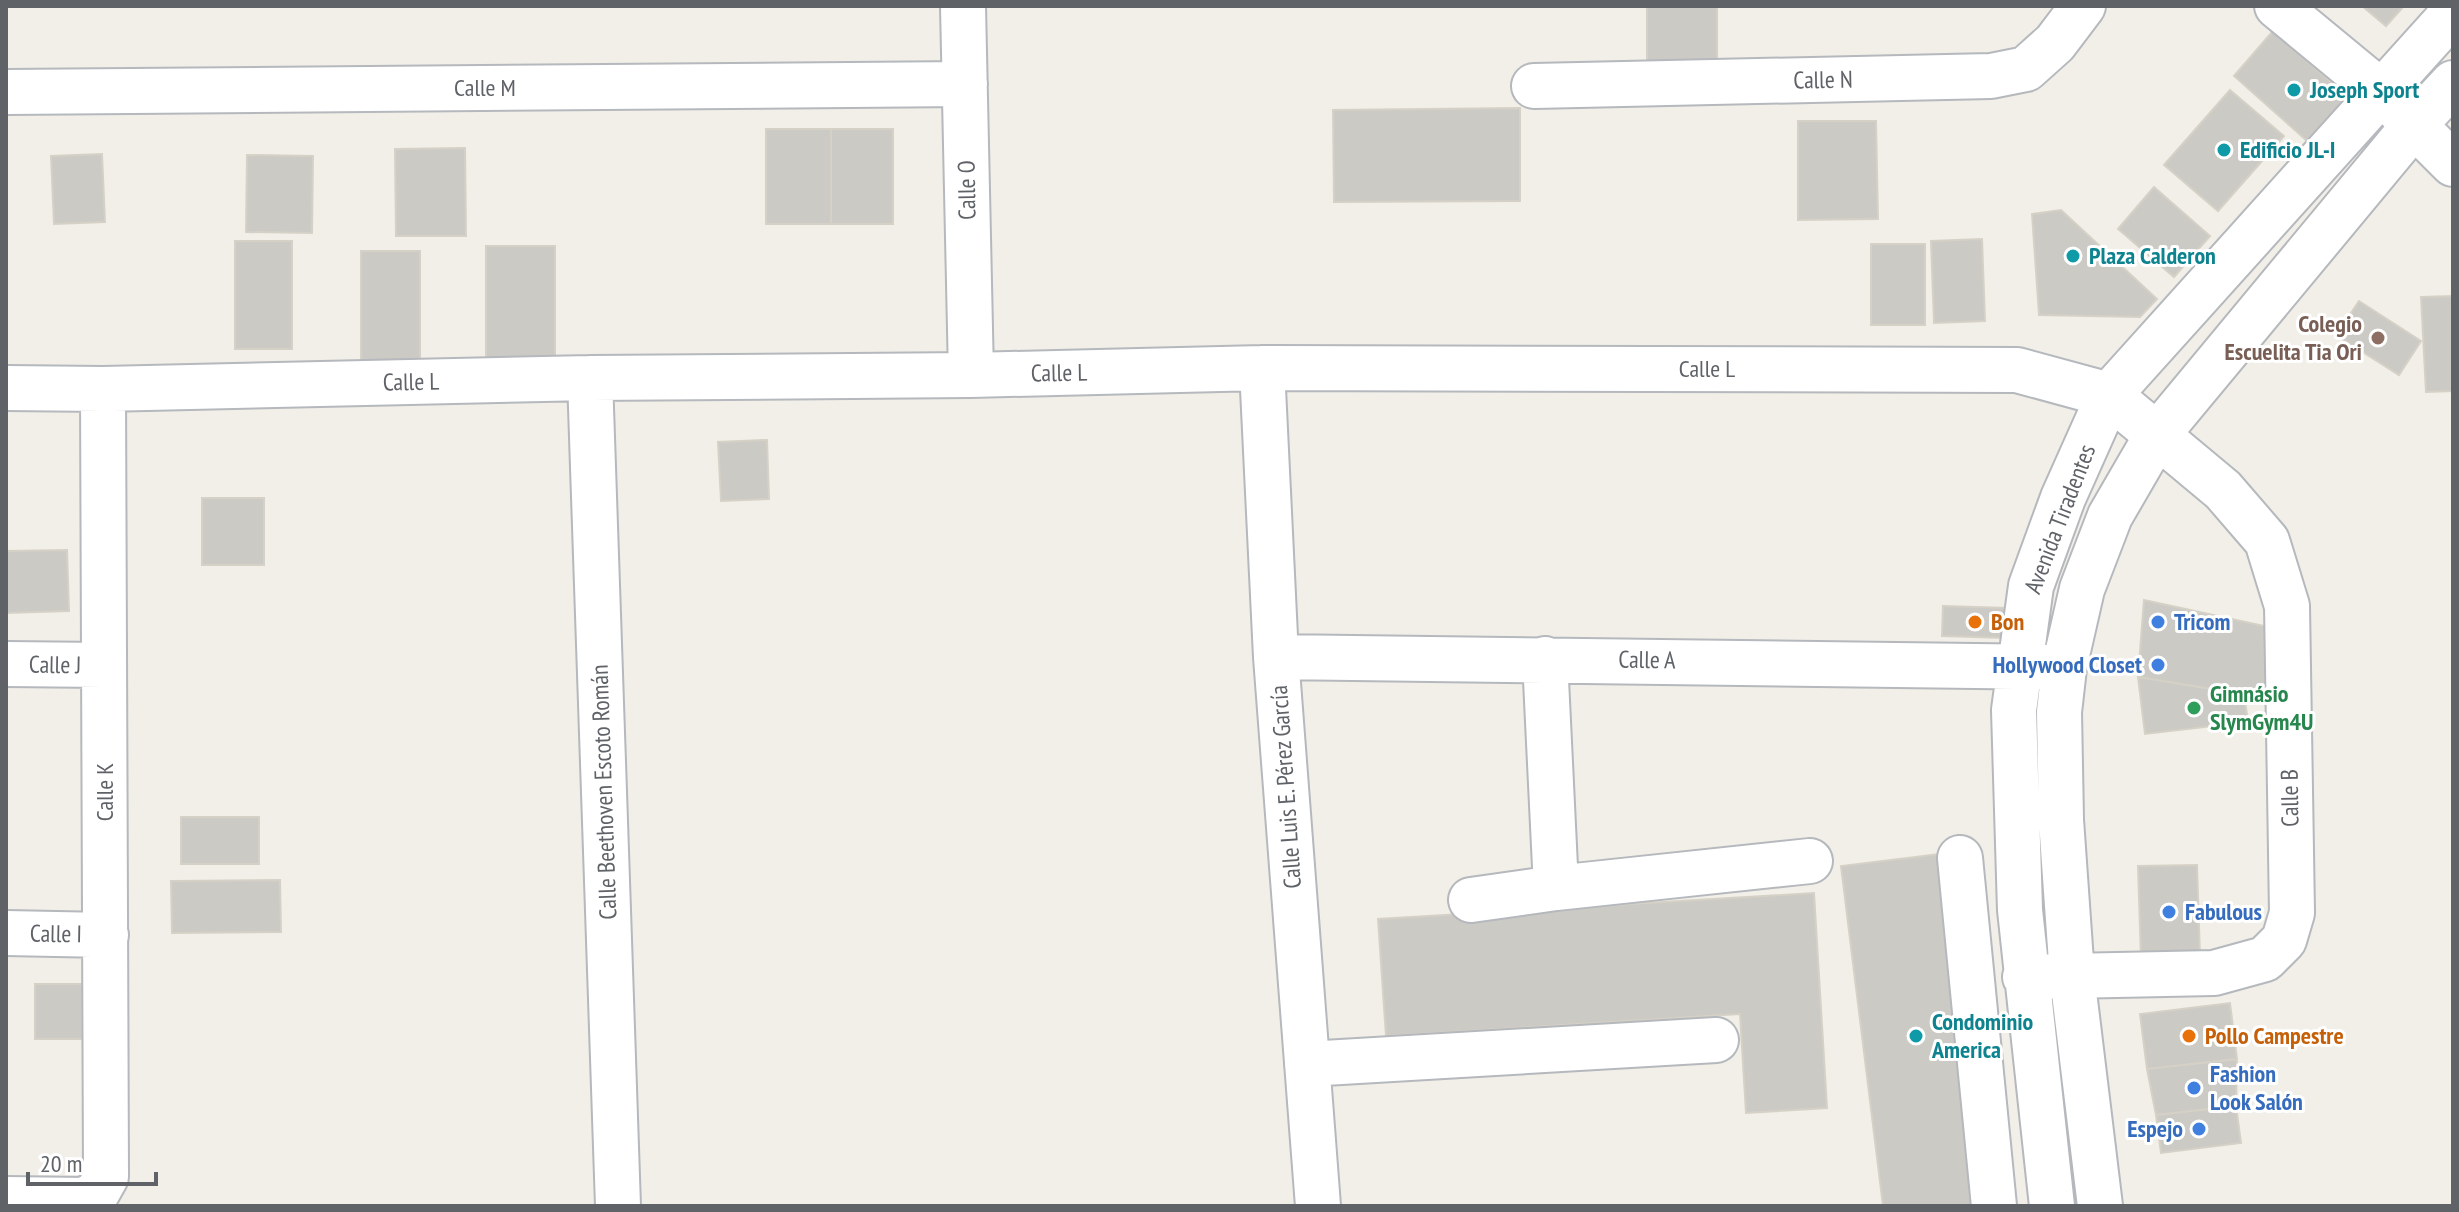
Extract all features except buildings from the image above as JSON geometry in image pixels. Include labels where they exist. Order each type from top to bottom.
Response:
[{"type":"street","name":"Calle O","points":[[963,6],[971,375]]},
{"type":"street","name":"Calle N","points":[[1534,86],[1991,76],[2026,69],[2055,43],[2083,6]]},
{"type":"street","points":[[2277,6],[2380,91],[2453,164]]},
{"type":"street","name":"Avenida Tiradentes","points":[[2052,1206],[2020,910],[2014,710],[2031,586],[2063,498],[2109,395],[2453,13]]},
{"type":"street","name":"Avenida Tiradentes","points":[[2100,1206],[2072,976],[2061,820],[2059,712],[2064,668],[2082,589],[2104,530],[2157,435],[2415,124],[2453,83]]},
{"type":"street","name":"Calle M","points":[[6,92],[965,84]]},
{"type":"street","name":"Calle L","points":[[6,388],[103,389],[1262,368],[2017,370],[2109,395]]},
{"type":"street","name":"Calle Luis E. Pérez García","points":[[1262,368],[1276,657],[1318,1206]]},
{"type":"street","name":"Calle Beethoven Escoto Román","points":[[590,378],[618,1206]]},
{"type":"street","name":"Calle K","points":[[6,1199],[84,1200],[97,1193],[106,1177],[103,389]]},
{"type":"street","name":"Calle B","points":[[2025,977],[2214,973],[2265,959],[2284,940],[2292,913],[2287,606],[2267,541],[2223,490],[2109,395]]},
{"type":"street","name":"Calle A","points":[[1276,657],[2064,668]]},
{"type":"street","points":[[1545,659],[1556,888]]},
{"type":"street","name":"Calle J","points":[[6,664],[104,665]]},
{"type":"street","points":[[1960,858],[1994,1206]]},
{"type":"street","points":[[1471,900],[1810,861]]},
{"type":"street","points":[[1964,913],[2020,910]]},
{"type":"street","name":"Calle I","points":[[6,933],[106,935]]},
{"type":"street","points":[[1307,1064],[1716,1040]]},
{"type":"place","name":"Joseph Sport","points":[[2294,90]]},
{"type":"place","name":"Edificio JL-I","points":[[2224,150]]},
{"type":"place","name":"Plaza Calderon","points":[[2073,256]]},
{"type":"place","name":"Colegio Escuelita Tia Ori","points":[[2378,338]]},
{"type":"place","name":"Bon","points":[[1975,622]]},
{"type":"place","name":"Tricom","points":[[2158,622]]},
{"type":"place","name":"Hollywood Closet","points":[[2158,665]]},
{"type":"place","name":"Gimnásio SlymGym4U","points":[[2194,708]]},
{"type":"place","name":"Fabulous","points":[[2169,912]]},
{"type":"place","name":"Condominio America","points":[[1916,1036]]},
{"type":"place","name":"Pollo Campestre","points":[[2189,1036]]},
{"type":"place","name":"Fashion Look Salón","points":[[2194,1088]]},
{"type":"place","name":"Espejo","points":[[2199,1129]]}]
